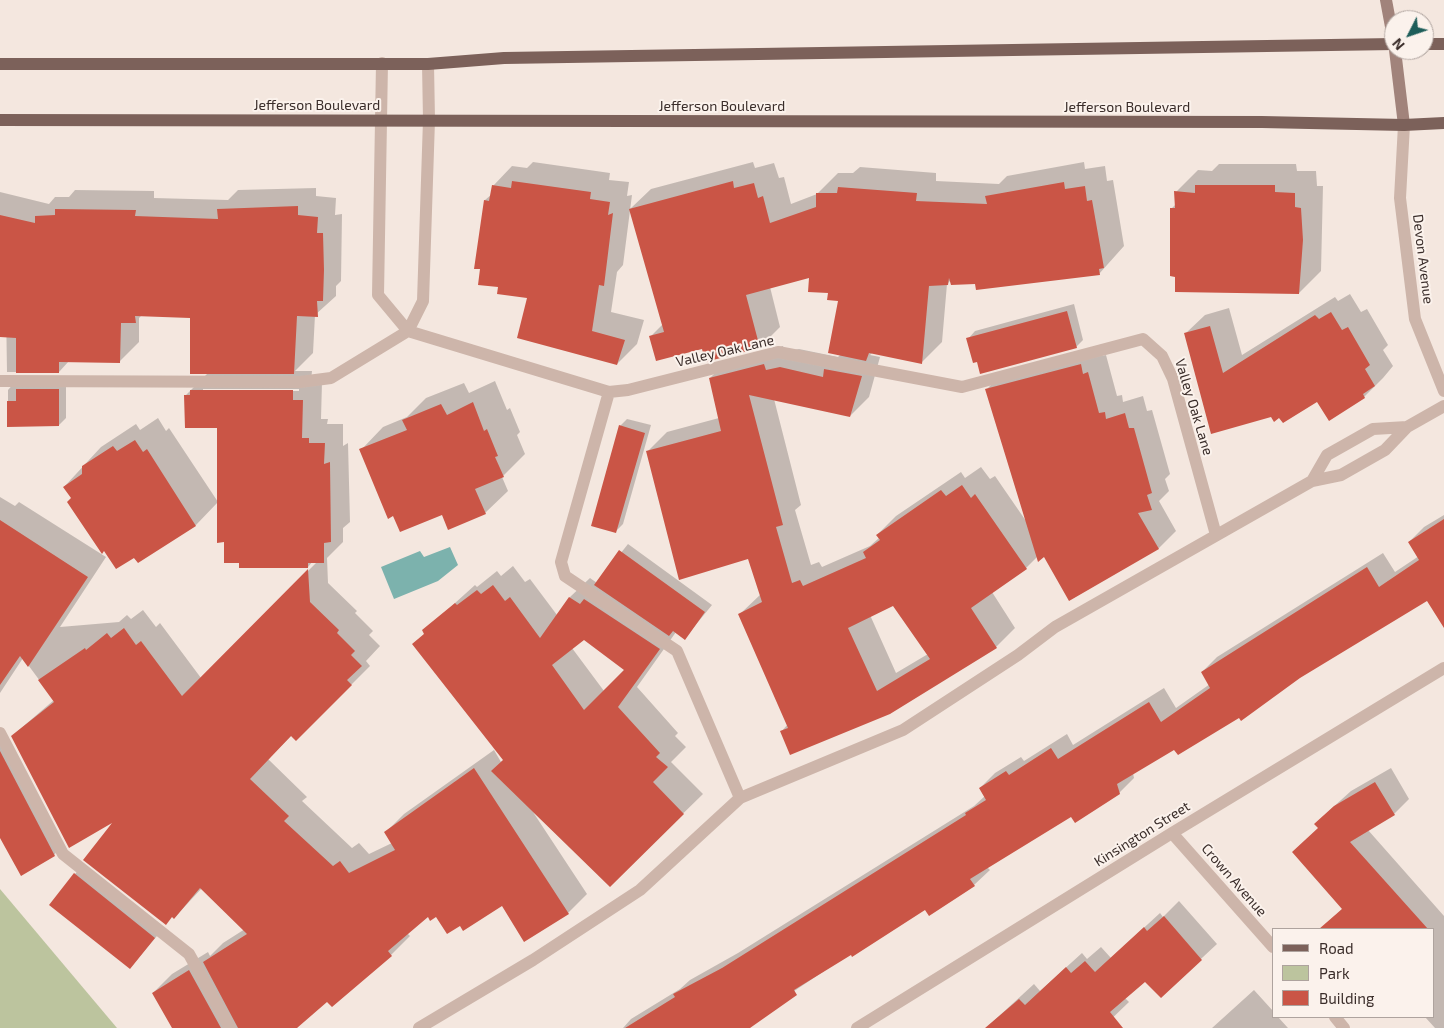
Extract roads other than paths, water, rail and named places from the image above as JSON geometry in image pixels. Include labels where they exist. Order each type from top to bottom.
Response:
[{"type":"main road","points":[[0,64],[428,64],[504,58],[1384,43]]},
{"type":"main road","name":"Jefferson Boulevard","points":[[0,120],[1262,122],[1404,125],[1444,123]]},
{"type":"street","points":[[1396,60],[1404,125]]},
{"type":"street","points":[[382,63],[378,295],[408,331],[609,392],[561,562],[565,576],[677,651],[740,798]]},
{"type":"street","points":[[0,381],[300,382],[330,378],[408,331],[423,301],[429,120],[428,64]]},
{"type":"street","name":"Devon Avenue","points":[[1404,125],[1400,198],[1415,319],[1444,392]]},
{"type":"street","name":"Valley Oak Lane","points":[[609,392],[636,388],[778,352],[962,387],[1143,339],[1162,356],[1173,379],[1216,535]]},
{"type":"street","points":[[419,1028],[533,960],[640,890],[740,798],[903,730],[1018,655],[1055,627],[1312,481],[1341,476],[1385,450],[1407,427],[1444,406]]},
{"type":"street","points":[[1312,481],[1327,456],[1343,446],[1374,429],[1407,427]]},
{"type":"street","name":"Kinsington Street","points":[[860,1027],[1172,832],[1444,668]]},
{"type":"street","points":[[0,733],[63,854],[189,954],[230,1028]]},
{"type":"street","name":"Crown Avenue","points":[[1172,832],[1272,946]]},
{"type":"street","points":[[1335,1018],[1344,1028]]},
{"type":"water","points":[[450,547],[458,565],[438,581],[394,599],[381,567],[420,551],[424,557]]}]
